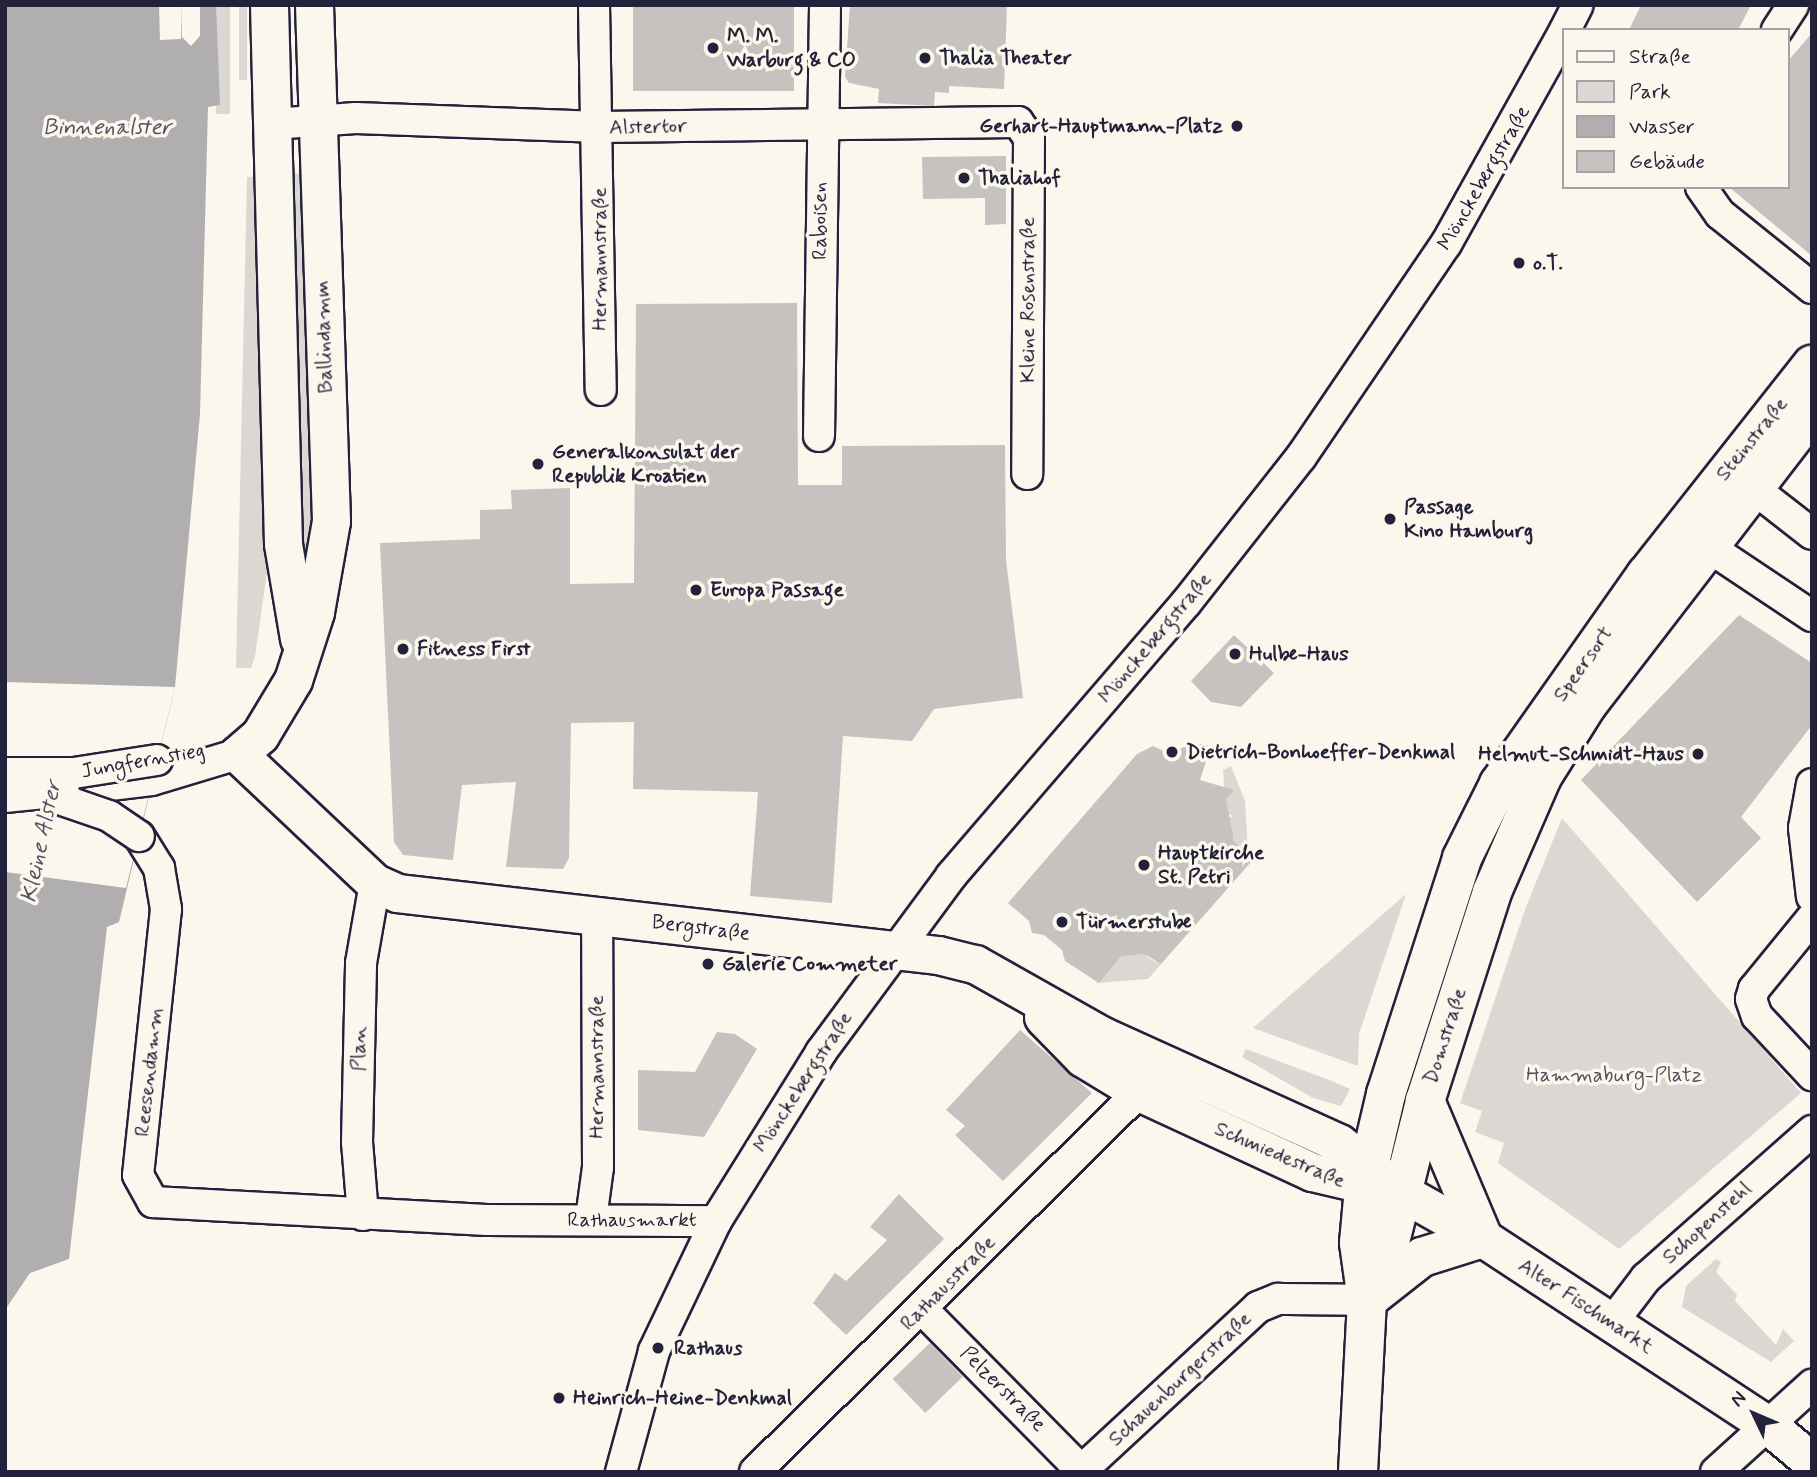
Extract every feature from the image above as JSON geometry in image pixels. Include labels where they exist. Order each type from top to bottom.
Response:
[{"type":"main road","name":"Steinstraße","points":[[1700,529],[1812,365]]},
{"type":"main road","name":"Steinstraße","points":[[1753,488],[1812,413]]},
{"type":"main road","points":[[1700,529],[1753,488]]},
{"type":"main road","name":"Speersort","points":[[1542,777],[1700,529]]},
{"type":"main road","name":"Speersort","points":[[1480,819],[1499,784],[1700,529]]},
{"type":"main road","name":"Domstraße","points":[[1378,1181],[1425,1101],[1492,892],[1542,777]]},
{"type":"main road","name":"Domstraße","points":[[1358,1472],[1367,1300],[1384,1266],[1378,1181],[1449,897],[1480,819]]},
{"type":"main road","points":[[1367,1300],[1422,1257],[1483,1238],[1425,1101]]},
{"type":"street","name":"Ballindamm","points":[[269,5],[283,544],[298,613],[298,664]]},
{"type":"street","name":"Ballindamm","points":[[247,760],[298,664],[315,612],[331,521],[314,5]]},
{"type":"street","name":"Hermannstraße","points":[[594,5],[600,127],[601,390]]},
{"type":"street","name":"Raboisen","points":[[819,436],[820,124],[825,5]]},
{"type":"street","name":"Mönckebergstraße","points":[[1566,28],[1578,5]]},
{"type":"street","points":[[1778,28],[1793,5]]},
{"type":"street","name":"Mönckebergstraße","points":[[716,1221],[821,1052],[892,951],[1185,603],[1308,447],[1446,244],[1562,36]]},
{"type":"street","name":"Alstertor","points":[[272,124],[316,121],[600,127],[1006,120],[1024,127]]},
{"type":"street","name":"Kleine Rosenstraße","points":[[1024,127],[1029,138],[1027,474]]},
{"type":"street","points":[[1702,189],[1720,214],[1812,288]]},
{"type":"street","points":[[1753,488],[1812,534]]},
{"type":"street","points":[[1700,529],[1812,616]]},
{"type":"street","name":"Jungfernstieg","points":[[5,797],[45,794],[155,770],[206,748],[247,760]]},
{"type":"street","points":[[247,760],[375,883]]},
{"type":"street","name":"Jungfernstieg","points":[[5,773],[155,770]]},
{"type":"street","points":[[1812,784],[1804,828],[1812,897]]},
{"type":"street","name":"Reesendamm","points":[[45,794],[109,816],[139,836],[159,868],[166,909],[138,1175],[146,1196],[165,1205],[363,1215]]},
{"type":"street","name":"Bergstraße","points":[[375,883],[397,893],[892,951],[975,964],[1021,993],[1083,1058],[1147,1077]]},
{"type":"street","name":"Plan","points":[[363,1215],[357,1142],[361,964],[375,883]]},
{"type":"street","name":"Hermannstraße","points":[[590,1219],[598,1167],[597,915]]},
{"type":"street","points":[[1812,918],[1754,989],[1751,999],[1757,1016],[1812,1075]]},
{"type":"street","name":"Schmiedestraße","points":[[1147,1077],[1312,1172],[1378,1181]]},
{"type":"street","name":"Rathausstraße","points":[[755,1472],[922,1308],[1147,1077]]},
{"type":"street","name":"Schopenstehl","points":[[1611,1324],[1646,1278],[1812,1131]]},
{"type":"street","name":"Alter Fischmarkt","points":[[1378,1181],[1483,1238],[1768,1425],[1812,1462]]},
{"type":"street","name":"Rathausmarkt","points":[[363,1215],[716,1221],[650,1361],[621,1472]]},
{"type":"street","name":"Schauenburgerstraße","points":[[1083,1471],[1258,1307],[1278,1299],[1367,1300]]},
{"type":"street","name":"Pelzerstraße","points":[[922,1308],[1083,1471]]},
{"type":"street","points":[[1716,1472],[1812,1385]]},
{"type":"green space","points":[[216,5],[230,5],[230,114],[216,114]]},
{"type":"green space","points":[[239,5],[247,5],[247,80],[239,80]]},
{"type":"green space","points":[[287,174],[303,174],[314,496],[308,585],[297,560]]},
{"type":"green space","points":[[261,176],[267,572],[255,656],[251,668],[236,668],[247,177]]},
{"type":"green space","points":[[1231,766],[1245,801],[1248,852],[1241,853],[1229,827],[1228,818],[1233,816],[1226,813],[1223,770]]},
{"type":"green space","name":"Hammaburg-Platz","points":[[1562,818],[1801,1093],[1619,1249],[1498,1163],[1504,1143],[1475,1132],[1482,1111],[1460,1103],[1526,907]]},
{"type":"green space","points":[[1406,894],[1359,1034],[1358,1066],[1253,1028]]},
{"type":"green space","points":[[1142,946],[1148,958],[1161,964],[1148,979],[1096,983],[1121,949],[1134,955]]},
{"type":"green space","points":[[1246,1049],[1350,1089],[1341,1106],[1313,1098],[1242,1057]]},
{"type":"green space","points":[[1716,1259],[1721,1262],[1716,1272],[1737,1295],[1735,1301],[1776,1345],[1783,1329],[1794,1341],[1771,1362],[1682,1307],[1686,1286]]},
{"type":"water","name":"Binnenalster","points":[[5,5],[159,5],[160,40],[181,39],[182,5],[182,37],[191,46],[200,36],[200,5],[216,5],[220,105],[208,107],[200,414],[175,687],[119,922],[107,927],[69,1259],[30,1273],[5,1310]]},
{"type":"pier","points":[[5,682],[175,687],[126,888],[5,872]]},
{"type":"building","name":"M. M. Warburg & CO","points":[[633,5],[794,5],[794,91],[633,91]]},
{"type":"building","name":"Thalia Theater","points":[[850,5],[1007,5],[1004,89],[949,86],[949,93],[935,92],[934,106],[878,103],[879,89],[849,83],[845,77]]},
{"type":"building","points":[[1641,5],[1751,5],[1739,28],[1630,28]]},
{"type":"building","points":[[1812,33],[1812,256],[1731,189],[1789,189],[1789,60]]},
{"type":"building","name":"Thaliahof","points":[[1006,156],[1006,224],[985,225],[985,198],[923,199],[922,157]]},
{"type":"building","name":"Europa Passage","points":[[797,303],[798,485],[842,485],[842,446],[1005,445],[1006,560],[1023,698],[934,709],[912,741],[843,736],[832,903],[750,896],[758,792],[633,789],[634,722],[571,723],[569,858],[563,869],[506,867],[516,782],[462,785],[453,860],[403,855],[394,842],[380,543],[480,539],[480,510],[512,509],[511,490],[570,488],[570,584],[634,583],[636,304]]},
{"type":"building","name":"Helmut-Schmidt-Haus","points":[[1739,615],[1812,663],[1812,725],[1741,817],[1761,838],[1697,902],[1581,780]]},
{"type":"building","name":"Hulbe-Haus","points":[[1234,635],[1274,673],[1241,707],[1211,702],[1191,681]]},
{"type":"building","name":"Hauptkirche St. Petri","points":[[1195,743],[1211,746],[1200,780],[1234,790],[1226,799],[1234,840],[1251,862],[1161,964],[1144,954],[1121,956],[1099,983],[1065,961],[1062,950],[1044,935],[1032,933],[1029,921],[1008,903],[1137,754],[1153,746],[1168,753]]},
{"type":"building","points":[[1020,1030],[1092,1093],[1003,1181],[955,1135],[965,1126],[946,1110]]},
{"type":"building","points":[[717,1032],[735,1034],[757,1049],[704,1137],[638,1130],[638,1070],[695,1072]]},
{"type":"building","points":[[899,1194],[944,1239],[846,1335],[813,1303],[835,1273],[846,1281],[887,1240],[870,1227]]},
{"type":"building","points":[[930,1343],[963,1377],[925,1413],[893,1379]]},
{"type":"place","name":"M. M. Warburg & CO","points":[[713,48]]},
{"type":"place","name":"Thalia Theater","points":[[925,58]]},
{"type":"place","name":"Gerhart-Hauptmann-Platz","points":[[1237,126]]},
{"type":"place","name":"Thaliahof","points":[[964,178]]},
{"type":"place","name":"o.T.","points":[[1519,263]]},
{"type":"place","name":"Generalkonsulat der Republik Kroatien","points":[[538,464]]},
{"type":"place","name":"Passage Kino Hamburg","points":[[1390,519]]},
{"type":"place","name":"Europa Passage","points":[[696,590]]},
{"type":"place","name":"Fitness First","points":[[403,649]]},
{"type":"place","name":"Hulbe-Haus","points":[[1235,654]]},
{"type":"place","name":"Dietrich-Bonhoeffer-Denkmal","points":[[1172,752]]},
{"type":"place","name":"Helmut-Schmidt-Haus","points":[[1698,754]]},
{"type":"place","name":"Hauptkirche St. Petri","points":[[1144,865]]},
{"type":"place","name":"Türmerstube","points":[[1062,922]]},
{"type":"place","name":"Galerie Commeter","points":[[708,964]]},
{"type":"place","name":"Rathaus","points":[[658,1348]]},
{"type":"place","name":"Heinrich-Heine-Denkmal","points":[[559,1398]]},
{"type":"water label","name":"Kleine Alster","points":[[42,842]]}]
